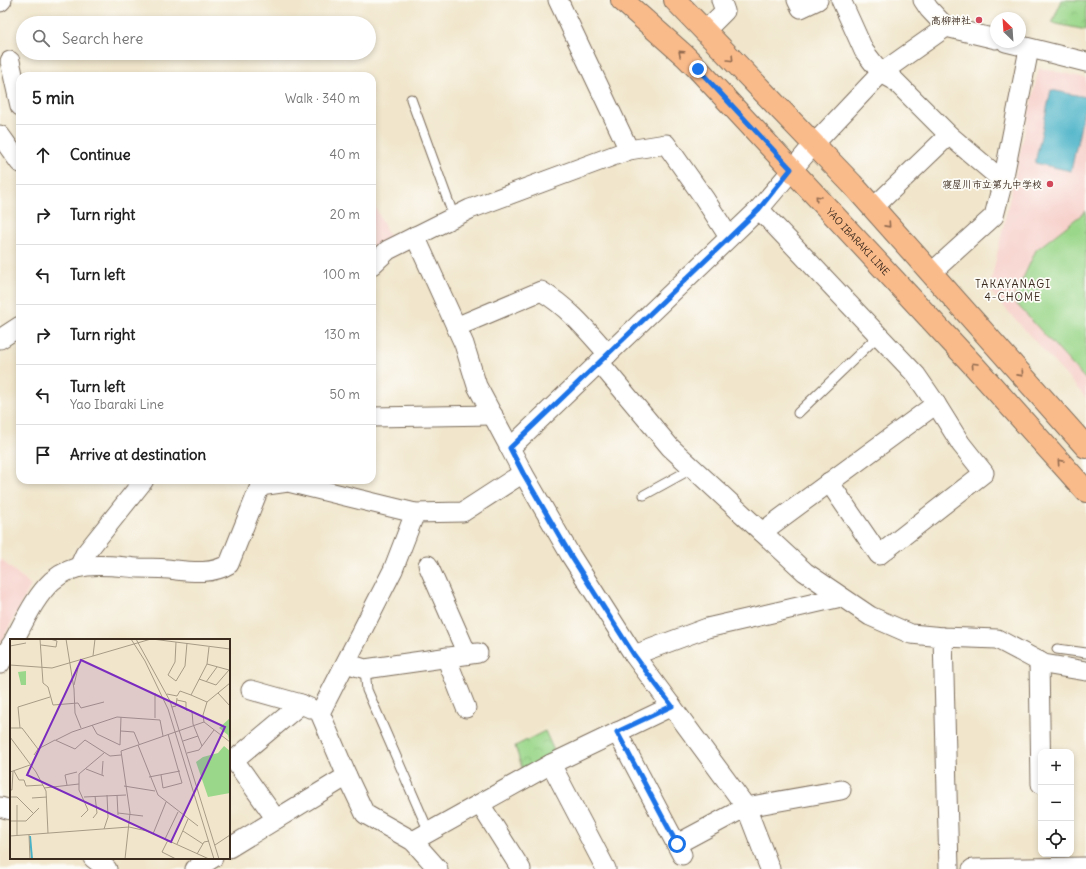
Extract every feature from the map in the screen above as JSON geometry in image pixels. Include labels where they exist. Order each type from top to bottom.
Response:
[{"type":"main road","name":"YAO IBARAKI LINE","points":[[622,0],[685,56],[976,368],[1086,491]]},
{"type":"main road","points":[[675,0],[814,144],[873,208],[1086,447]]},
{"type":"street","points":[[558,0],[629,150]]},
{"type":"street","points":[[705,31],[726,11],[721,0]]},
{"type":"street","points":[[796,0],[801,8],[818,0]]},
{"type":"street","points":[[841,0],[864,51],[881,73],[894,80],[949,135],[1003,181]]},
{"type":"street","points":[[923,0],[929,9],[946,27],[990,38]]},
{"type":"street","points":[[510,448],[728,237],[759,209],[791,169],[881,73],[946,27]]},
{"type":"street","points":[[1026,48],[1086,62]]},
{"type":"street","points":[[931,273],[994,216],[1003,181],[1029,49]]},
{"type":"street","points":[[10,61],[16,88]]},
{"type":"street","points":[[0,135],[16,158]]},
{"type":"street","points":[[873,208],[949,135]]},
{"type":"street","points":[[376,261],[388,250],[470,209],[629,150],[666,144],[704,198],[728,237]]},
{"type":"street","points":[[759,209],[916,375],[961,444],[984,473],[879,555],[829,482]]},
{"type":"street","points":[[415,236],[464,344],[477,386],[523,473],[571,556],[634,655],[746,807],[770,869]]},
{"type":"street","points":[[456,327],[541,292],[554,299],[575,317],[670,448],[805,572],[870,616],[911,634],[997,639],[1044,664],[1086,671]]},
{"type":"street","points":[[0,339],[16,329]]},
{"type":"street","points":[[762,532],[936,404]]},
{"type":"street","points":[[376,417],[493,415]]},
{"type":"street","points":[[296,484],[415,513],[463,512],[523,473]]},
{"type":"street","points":[[79,567],[85,554],[141,484]]},
{"type":"street","points":[[15,639],[38,597],[52,581],[70,570],[92,565],[109,565],[196,572],[221,569],[229,564],[257,484]]},
{"type":"street","points":[[320,713],[393,570],[415,513]]},
{"type":"street","points":[[346,663],[365,669],[473,653],[428,565]]},
{"type":"street","points":[[634,655],[708,628],[841,596]]},
{"type":"street","points":[[943,637],[949,869]]},
{"type":"street","points":[[0,664],[10,647]]},
{"type":"street","points":[[446,657],[466,708]]},
{"type":"street","points":[[1039,661],[1040,749]]},
{"type":"street","points":[[251,690],[301,704],[320,713],[365,814],[421,837],[438,869]]},
{"type":"street","points":[[276,819],[234,760],[301,704]]},
{"type":"street","points":[[421,837],[551,764],[672,706]]},
{"type":"street","points":[[617,732],[680,850],[746,807],[841,790]]},
{"type":"street","points":[[551,764],[606,869]]},
{"type":"street","points":[[230,847],[347,776]]},
{"type":"street","points":[[480,804],[521,869]]},
{"type":"street","points":[[0,807],[10,810]]},
{"type":"street","points":[[94,859],[107,869]]},
{"type":"street","points":[[195,869],[211,859]]},
{"type":"street","points":[[972,869],[1042,861],[1061,868],[1086,867]]},
{"type":"lane","points":[[411,99],[454,217]]},
{"type":"lane","points":[[798,413],[879,335]]},
{"type":"lane","points":[[644,495],[693,468]]},
{"type":"lane","points":[[1057,649],[1086,654]]},
{"type":"lane","points":[[365,669],[367,690],[421,837]]},
{"type":"shaded area","name":"寝屋川市立第九中学校","points":[[1039,68],[1086,78],[1086,398],[989,290]]},
{"type":"shaded area","points":[[376,208],[389,236],[376,250]]},
{"type":"shaded area","points":[[0,559],[31,585],[0,645]]},
{"type":"green space","points":[[1062,0],[1086,0],[1086,30],[1052,23]]},
{"type":"green space","points":[[1086,211],[1086,380],[1013,300],[1036,250]]},
{"type":"green space","points":[[545,731],[555,753],[523,771],[515,746]]},
{"type":"water","points":[[1051,90],[1086,97],[1071,171],[1035,163]]},
{"type":"place","name":"高柳神社","points":[[979,20]]},
{"type":"place","name":"寝屋川市立第九中学校","points":[[1050,184]]},
{"type":"district","name":"TAKAYANAGI 4-CHOME","points":[[1013,290]]},
{"type":"route","points":[[677,844],[617,732],[672,706],[634,655],[571,556],[510,448],[728,237],[759,209],[791,169],[698,69]]}]
